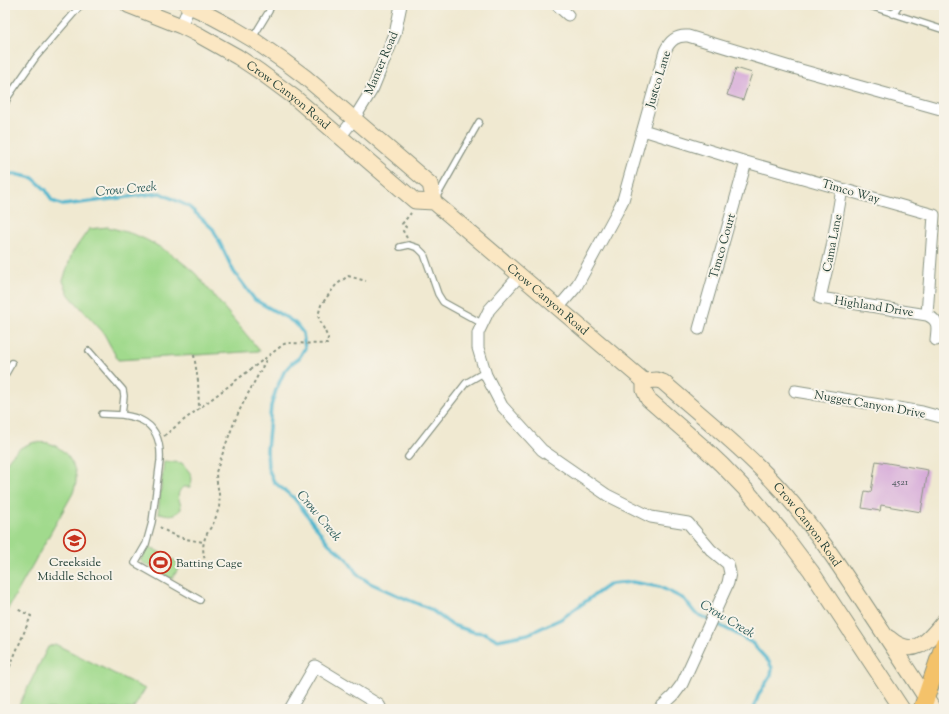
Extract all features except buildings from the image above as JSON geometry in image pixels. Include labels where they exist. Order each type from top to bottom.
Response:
[{"type":"main road","name":"Crow Canyon Road","points":[[128,5],[181,26],[217,44],[259,71],[294,97],[415,201],[428,202],[520,275],[644,381],[657,380],[663,382],[734,444],[781,490],[828,549],[885,636],[927,705]]},
{"type":"main road","name":"Crow Canyon Road","points":[[189,5],[252,40],[295,69],[430,184],[428,202]]},
{"type":"main road","name":"Crow Canyon Road","points":[[644,381],[644,390],[648,399],[722,465],[748,492],[789,541],[902,709]]},
{"type":"main road","points":[[885,636],[896,644],[908,648],[918,647],[928,641],[944,621]]},
{"type":"main road","points":[[927,705],[944,644]]},
{"type":"street","points":[[181,26],[189,5]]},
{"type":"street","name":"Manter Road","points":[[340,137],[354,119],[373,88],[395,34],[401,5]]},
{"type":"street","points":[[557,5],[568,15]]},
{"type":"street","name":"Justco Lane","points":[[558,308],[576,286],[623,200],[667,47],[675,38],[683,36],[692,37],[790,67],[944,110]]},
{"type":"street","name":"Timco Way","points":[[643,130],[746,162],[934,215],[927,315]]},
{"type":"street","name":"Timco Court","points":[[698,329],[746,162]]},
{"type":"street","name":"Cama Lane","points":[[820,298],[832,247],[842,189]]},
{"type":"street","points":[[520,275],[489,310],[478,333],[478,348],[486,376],[502,406],[542,450],[607,495],[652,517],[688,523],[711,550],[728,564],[730,573],[728,583],[686,676],[677,691],[659,709]]},
{"type":"street","name":"Highland Drive","points":[[820,298],[927,315]]},
{"type":"street","points":[[927,315],[934,319],[937,325],[936,340]]},
{"type":"street","name":"Nugget Canyon Drive","points":[[795,391],[922,412],[944,418]]},
{"type":"street","points":[[290,709],[315,666],[379,705],[381,709]]},
{"type":"lane","points":[[5,104],[8,97],[36,57],[81,5]]},
{"type":"lane","points":[[252,40],[271,5]]},
{"type":"lane","points":[[867,5],[944,30]]},
{"type":"lane","points":[[893,14],[899,5]]},
{"type":"lane","points":[[428,202],[480,122]]},
{"type":"lane","points":[[400,247],[409,245],[418,248],[424,254],[438,294],[443,302],[483,324]]},
{"type":"lane","points":[[89,351],[122,390],[124,396],[122,415]]},
{"type":"lane","points":[[5,375],[12,363]]},
{"type":"lane","points":[[408,457],[466,383],[485,372]]},
{"type":"lane","points":[[102,414],[122,415],[142,420],[155,433],[159,441],[161,451],[152,522],[146,544],[135,563],[200,600]]},
{"type":"path","points":[[409,245],[403,231],[406,227],[402,224],[428,202]]},
{"type":"path","points":[[159,441],[170,430],[284,344],[327,344],[328,338],[318,316],[321,305],[336,285],[348,276],[366,281]]},
{"type":"path","points":[[194,355],[198,381],[199,408]]},
{"type":"path","points":[[206,564],[204,556],[204,542],[206,534],[212,526],[219,506],[220,496],[216,480],[216,472],[237,417],[268,356]]},
{"type":"path","points":[[152,522],[176,537],[204,542]]},
{"type":"path","points":[[5,678],[31,616],[17,609]]},
{"type":"green space","points":[[108,227],[130,233],[153,243],[189,267],[260,351],[118,360],[103,332],[69,295],[63,281],[72,253],[89,229]]},
{"type":"green space","points":[[35,442],[54,445],[64,452],[74,468],[76,484],[73,493],[5,614],[5,465],[17,450]]},
{"type":"green space","points":[[164,461],[182,463],[192,477],[190,487],[183,487],[180,490],[178,495],[181,509],[176,514],[168,515],[158,513]]},
{"type":"green space","name":"Batting Cage","points":[[148,546],[181,564],[172,579],[140,561]]},
{"type":"green space","points":[[55,644],[145,689],[133,709],[17,709],[48,647]]},
{"type":"waterway","name":"Crow Creek","points":[[5,175],[15,174],[33,178],[46,190],[52,201],[63,205],[160,193],[188,206],[213,229],[234,272],[255,300],[296,324],[303,333],[305,348],[299,358],[284,372],[271,406],[267,450],[268,468],[274,482],[294,498],[329,544],[347,559],[358,575],[370,583],[430,609],[452,625],[474,632],[485,633],[498,640],[528,634],[561,619],[610,584],[632,582],[660,587],[684,599],[695,613],[752,643],[769,662],[772,668],[771,675],[759,694],[753,709]]},
{"type":"place","name":"Creekside Middle School","points":[[75,541]]},
{"type":"place","name":"Batting Cage","points":[[160,563]]}]
